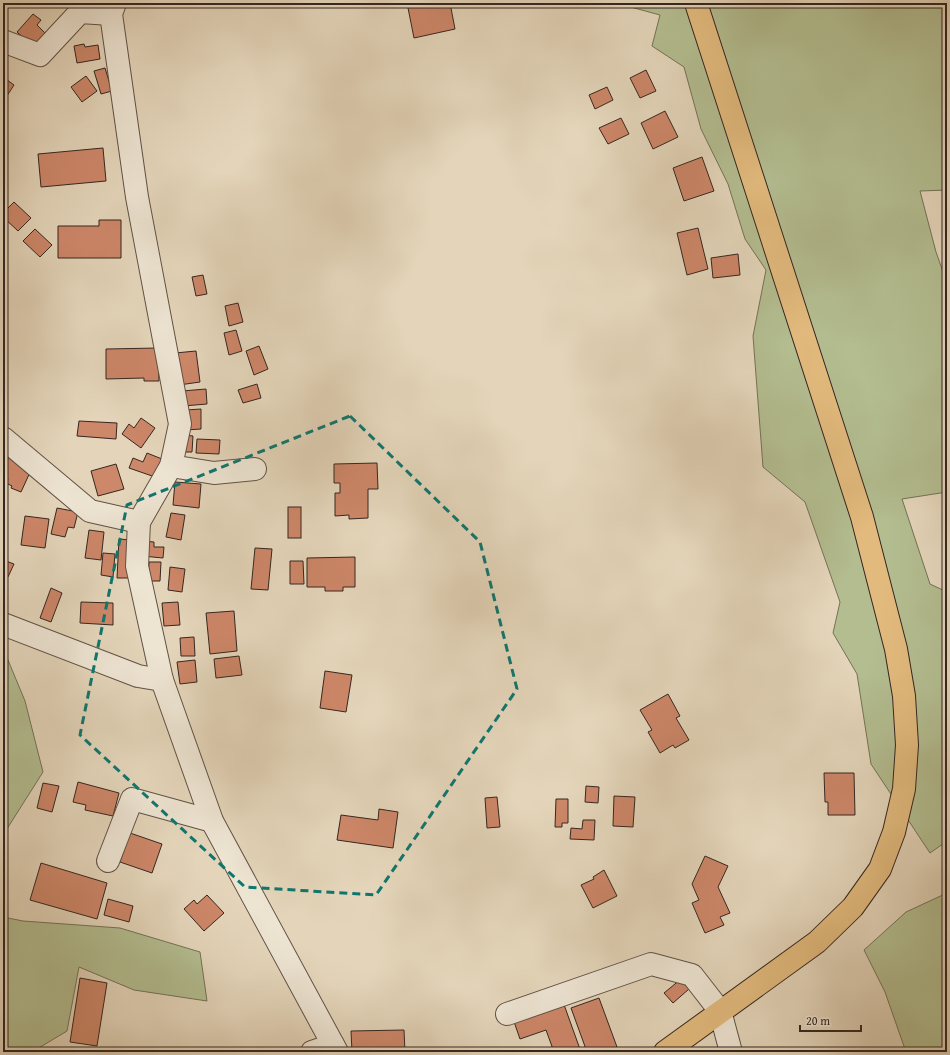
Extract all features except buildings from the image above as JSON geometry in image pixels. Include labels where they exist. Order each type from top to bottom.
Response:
[{"type":"main road","points":[[665,1052],[720,1010],[817,942],[853,907],[880,869],[894,832],[904,789],[907,745],[904,696],[896,649],[862,517],[696,3]]},
{"type":"street","points":[[3,41],[40,55],[80,12],[113,9],[137,197],[180,424],[171,466],[139,522],[137,566],[162,680],[212,821],[335,1049],[312,1052]]},
{"type":"street","points":[[3,438],[90,511],[139,522]]},
{"type":"street","points":[[171,466],[214,473],[255,469]]},
{"type":"street","points":[[3,624],[138,676],[162,680]]},
{"type":"street","points":[[108,861],[132,799],[212,821]]},
{"type":"street","points":[[507,1014],[650,964],[692,975],[720,1010],[731,1052]]},
{"type":"highlighted area","points":[[350,416],[480,542],[517,689],[376,895],[245,887],[80,735],[127,505]]},
{"type":"green space","points":[[616,3],[947,3],[947,190],[920,191],[936,252],[947,283],[947,492],[902,499],[930,584],[947,592],[947,841],[930,853],[871,764],[857,674],[833,633],[840,602],[805,502],[763,467],[753,336],[766,270],[745,239],[728,184],[701,129],[684,67],[652,46],[660,15]]},
{"type":"green space","points":[[3,648],[25,701],[43,772],[5,832],[3,846]]},
{"type":"green space","points":[[947,893],[947,1052],[906,1052],[885,992],[864,950],[906,912]]},
{"type":"green space","points":[[3,917],[23,921],[120,928],[200,952],[207,1001],[134,990],[79,967],[67,1031],[32,1052],[3,1052]]}]
